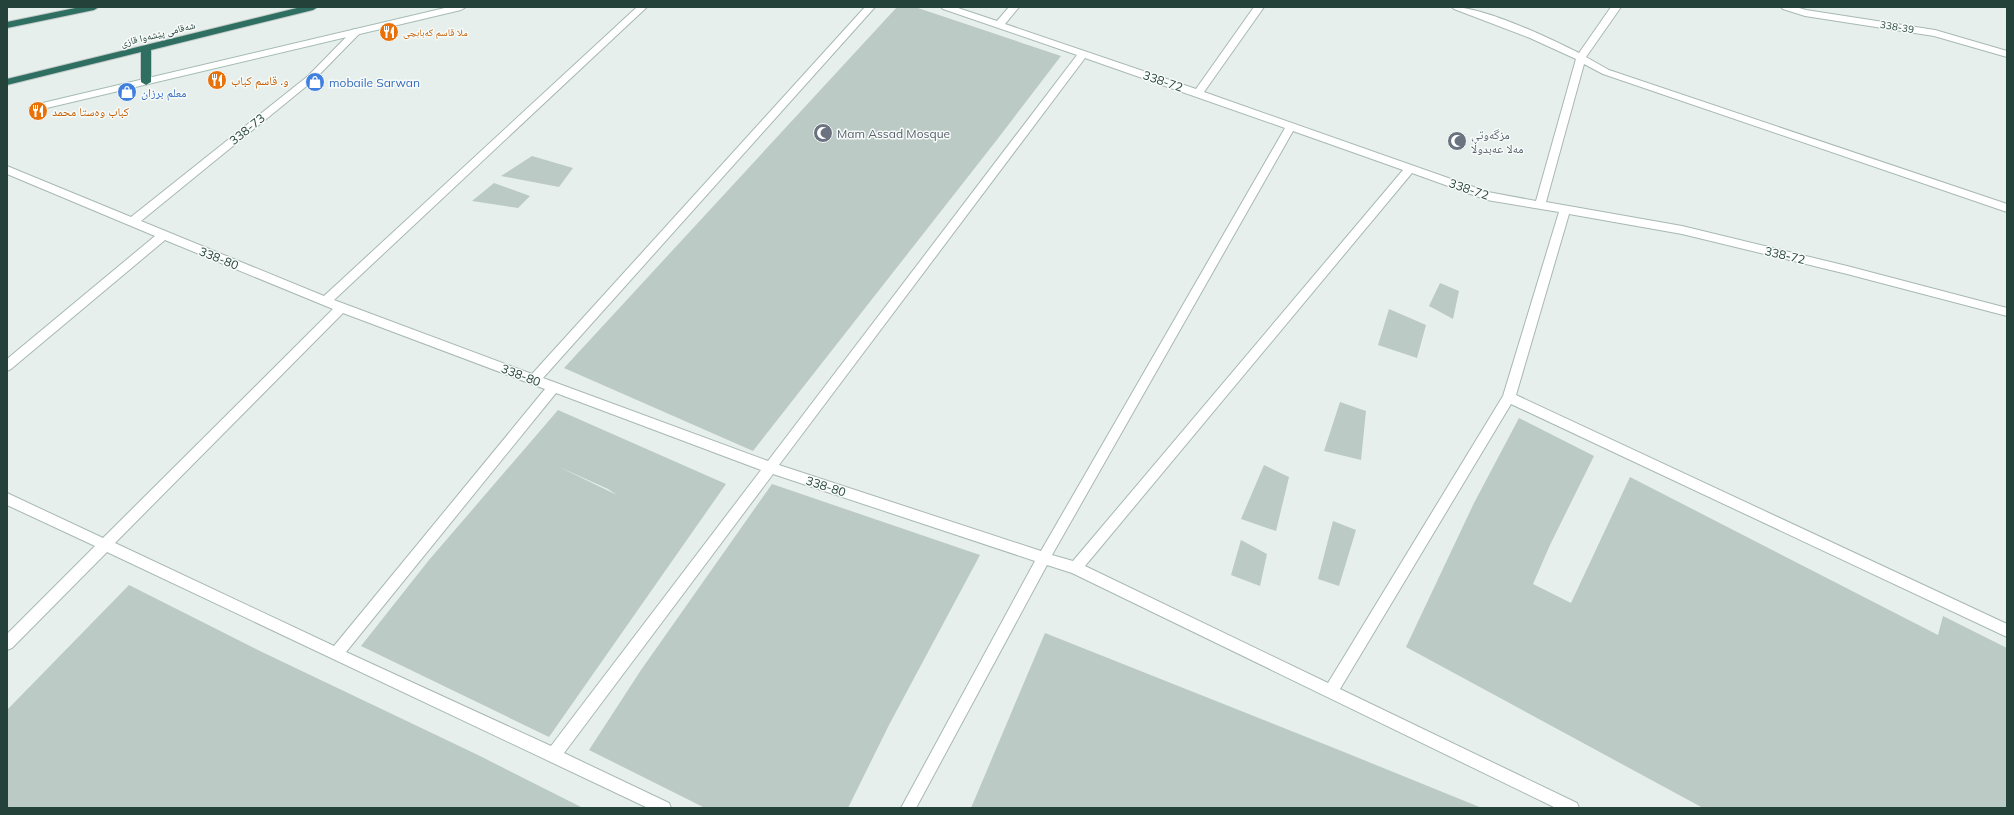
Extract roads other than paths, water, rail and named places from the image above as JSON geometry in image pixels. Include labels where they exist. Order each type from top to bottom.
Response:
[{"type":"highway","points":[[7,25],[94,7]]},
{"type":"highway","name":"شەقامی پێشەوا قازی","points":[[7,82],[313,7]]},
{"type":"highway","points":[[146,49],[146,82]]},
{"type":"street","points":[[34,108],[461,7]]},
{"type":"street","points":[[326,301],[642,7]]},
{"type":"street","points":[[535,379],[870,7]]},
{"type":"street","name":"338-72","points":[[946,7],[1198,93],[1487,196],[1682,230],[1847,270],[2007,312]]},
{"type":"street","points":[[999,25],[1014,7]]},
{"type":"street","points":[[1198,93],[1259,7]]},
{"type":"street","points":[[1457,7],[1509,26],[1581,57],[1606,72],[2007,208]]},
{"type":"street","points":[[1540,206],[1581,57],[1616,7]]},
{"type":"street","name":"338-39","points":[[1786,7],[1805,14],[1935,33],[2007,54]]},
{"type":"street","name":"338-73","points":[[132,222],[311,78],[357,32]]},
{"type":"street","points":[[554,754],[1083,53]]},
{"type":"street","points":[[908,808],[1044,557],[1291,126]]},
{"type":"street","points":[[1075,568],[1410,168]]},
{"type":"street","name":"338-80","points":[[7,170],[341,308],[771,468],[1075,568],[1572,808]]},
{"type":"street","points":[[1331,691],[1508,397],[1565,210]]},
{"type":"street","points":[[7,366],[163,235]]},
{"type":"street","points":[[7,643],[341,308]]},
{"type":"street","points":[[336,654],[554,387]]},
{"type":"street","points":[[1508,397],[2007,631]]},
{"type":"street","points":[[7,500],[106,544],[336,654],[554,754],[664,808]]},
{"type":"place","name":"ملا قاسم کەبابچی","points":[[389,32]]},
{"type":"place","name":"و. قاسم كباب","points":[[217,80]]},
{"type":"place","name":"mobaile Sarwan","points":[[315,82]]},
{"type":"place","name":"معلم برزان","points":[[127,92]]},
{"type":"place","name":"کباب وەستا محمد","points":[[38,111]]},
{"type":"place","name":"Mam Assad Mosque","points":[[823,133]]},
{"type":"place","name":"مزگەوتی مەلا عەبدوڵا","points":[[1457,141]]}]
